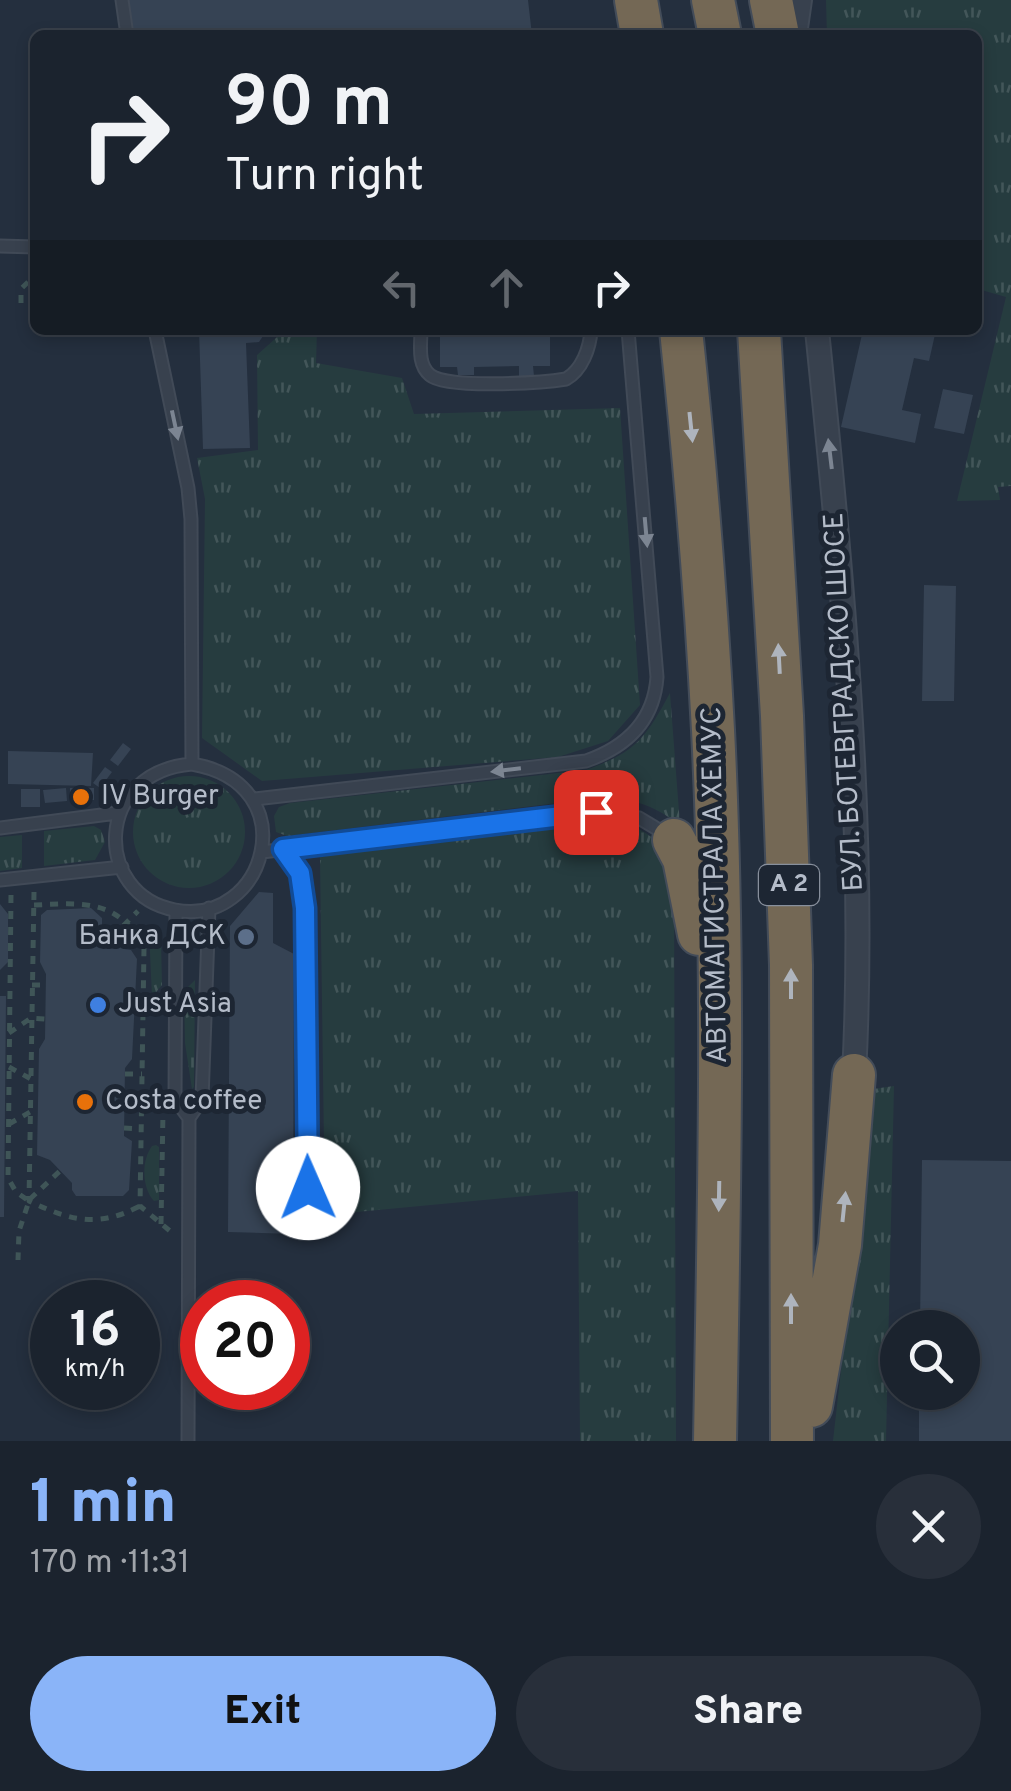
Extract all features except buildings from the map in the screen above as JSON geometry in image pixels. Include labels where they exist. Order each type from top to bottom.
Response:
[{"type":"highway","points":[[611,30],[612,0]]},
{"type":"highway","points":[[636,0],[641,30]]},
{"type":"highway","points":[[713,0],[719,30]]},
{"type":"highway","points":[[771,0],[777,30]]},
{"type":"highway","name":"АВТОМАГИСТРАЛА ХЕМУС","points":[[680,335],[704,583],[713,733],[720,1098],[714,1441]]},
{"type":"highway","name":"A 2","points":[[759,335],[791,946],[792,1441]]},
{"type":"highway","points":[[674,840],[684,859],[697,920],[720,1098]]},
{"type":"highway","points":[[805,1441],[840,1245],[854,1075]]},
{"type":"street","points":[[796,30],[800,0]]},
{"type":"street","name":"БУЛ. БОТЕВГРАДСКО ШОСЕ","points":[[818,335],[838,528],[853,763],[854,1075]]},
{"type":"lane","points":[[122,0],[125,30]]},
{"type":"lane","points":[[0,246],[30,247]]},
{"type":"lane","points":[[156,335],[191,519],[192,764]]},
{"type":"lane","points":[[421,335],[420,358],[425,369],[432,377],[455,382],[566,380],[574,375],[588,349],[589,335]]},
{"type":"lane","points":[[255,799],[586,761],[614,751],[628,741],[651,708],[658,678],[628,335]]},
{"type":"lane","points":[[192,764],[229,775],[255,799],[262,829],[262,852],[242,889],[226,902],[209,908],[176,910],[144,904],[122,867],[116,838],[117,813],[140,782],[156,771],[192,764]]},
{"type":"lane","points":[[262,852],[596,812],[639,818],[674,840]]},
{"type":"lane","points":[[0,828],[117,813]]},
{"type":"lane","points":[[283,849],[300,873],[305,908],[308,1227]]},
{"type":"lane","points":[[0,880],[34,882],[122,867]]},
{"type":"lane","points":[[188,1441],[189,1118],[202,1099],[209,908]]},
{"type":"lane","points":[[176,910],[175,1098],[189,1118]]},
{"type":"path","points":[[21,303],[21,289],[30,280]]},
{"type":"path","points":[[18,1260],[19,1231],[29,1201],[34,882],[11,889],[8,1178],[16,1192],[29,1201],[80,1220],[114,1219],[140,1206]]},
{"type":"path","points":[[112,937],[144,904],[148,915]]},
{"type":"path","points":[[34,906],[104,906],[138,935],[144,948],[140,1206]]},
{"type":"path","points":[[32,985],[46,986]]},
{"type":"path","points":[[9,1033],[31,1018],[45,1019]]},
{"type":"path","points":[[9,1067],[31,1079]]},
{"type":"path","points":[[125,1074],[142,1074]]},
{"type":"path","points":[[142,1100],[152,1100]]},
{"type":"path","points":[[161,1224],[164,1100]]},
{"type":"path","points":[[9,1124],[30,1112]]},
{"type":"path","points":[[124,1128],[141,1129]]},
{"type":"path","points":[[29,1201],[60,1170]]},
{"type":"path","points":[[140,1206],[188,1245]]},
{"type":"green space","points":[[826,0],[1011,0],[1011,486],[998,487],[1000,500],[957,501],[1006,297],[982,290],[982,30],[827,30]]},
{"type":"green space","points":[[279,335],[317,335],[316,363],[402,378],[414,414],[620,408],[640,705],[608,741],[558,757],[262,781],[202,738],[205,499],[197,458],[258,450],[257,355]]},
{"type":"green space","points":[[670,693],[680,825],[645,805],[606,797],[287,836],[276,832],[274,816],[279,807],[290,803],[586,770],[617,757],[637,742]]},
{"type":"green space","points":[[189,776],[210,780],[229,792],[241,811],[245,832],[241,853],[229,872],[210,884],[189,888],[168,884],[149,872],[137,853],[133,832],[137,811],[149,792],[168,780]]},
{"type":"green space","points":[[617,820],[659,845],[674,892],[676,1441],[580,1441],[578,1191],[325,1215],[320,857],[574,822]]},
{"type":"green space","points":[[94,826],[101,830],[105,842],[95,860],[44,866],[44,831]]},
{"type":"green space","points":[[22,835],[22,868],[0,871],[0,837]]},
{"type":"green space","points":[[153,926],[161,942],[162,985],[152,997],[149,929]]},
{"type":"green space","points":[[195,980],[192,1089],[185,1043],[184,991]]},
{"type":"green space","points":[[894,1086],[889,1310],[880,1310],[880,1410],[887,1410],[886,1441],[833,1441],[873,1089]]},
{"type":"green space","points":[[156,1145],[159,1200],[154,1201],[145,1182],[145,1167],[148,1152]]},
{"type":"place","name":"IV Burger","points":[[81,797]]},
{"type":"place","name":"Банка ДСК","points":[[246,937]]},
{"type":"place","name":"Just Asia","points":[[98,1005]]},
{"type":"place","name":"Costa coffee","points":[[85,1102]]},
{"type":"route","points":[[308,1188],[305,908],[300,873],[283,849],[596,812]]}]
